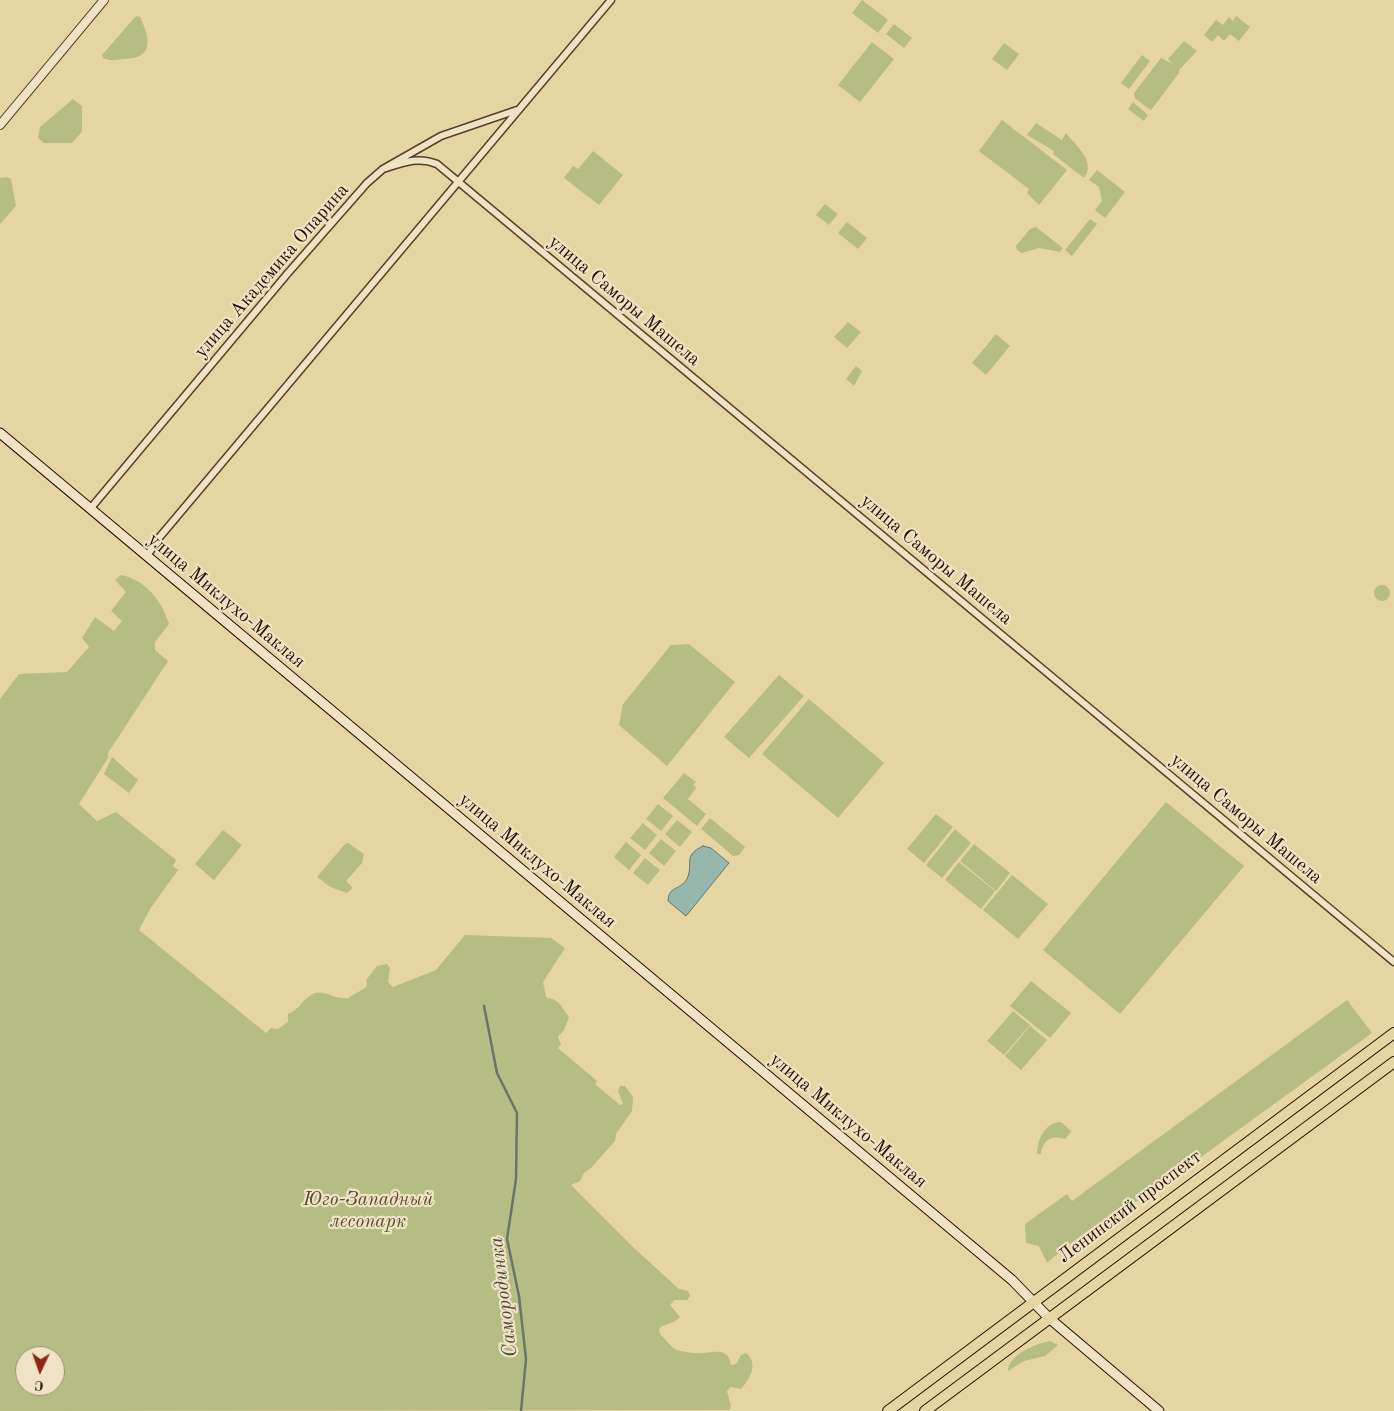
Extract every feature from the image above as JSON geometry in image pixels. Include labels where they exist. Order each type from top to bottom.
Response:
[{"type":"main road","name":"улица Миклухо-Маклая","points":[[0,433],[981,1254],[1049,1318],[1158,1411]]},
{"type":"main road","name":"Ленинский проспект","points":[[888,1411],[1394,1033]]},
{"type":"main road","points":[[925,1411],[1394,1062]]},
{"type":"street","points":[[0,125],[104,0]]},
{"type":"street","points":[[147,556],[457,182],[611,0]]},
{"type":"street","name":"улица Академика Опарина","points":[[90,509],[293,267],[367,183],[383,169],[441,136],[518,109]]},
{"type":"street","name":"улица Саморы Машела","points":[[383,169],[416,160],[426,160],[437,164],[693,379],[820,481],[1019,650],[1394,962]]},
{"type":"green space","points":[[862,0],[888,20],[878,33],[852,13]]},
{"type":"green space","points":[[136,16],[140,17],[146,32],[147,46],[145,51],[133,58],[108,60],[103,58],[102,55]]},
{"type":"green space","points":[[1236,16],[1250,27],[1239,41],[1230,34],[1224,41],[1218,35],[1212,42],[1204,35],[1216,20],[1223,25],[1229,17],[1233,21]]},
{"type":"green space","points":[[894,24],[912,38],[904,48],[886,34]]},
{"type":"green space","points":[[1184,41],[1197,51],[1179,70],[1179,73],[1151,110],[1135,98],[1134,93],[1161,58],[1173,64],[1168,59]]},
{"type":"green space","points":[[872,42],[894,59],[860,102],[838,85]]},
{"type":"green space","points":[[1004,43],[1019,54],[1007,70],[992,59]]},
{"type":"green space","points":[[1142,55],[1150,61],[1129,89],[1121,83]]},
{"type":"green space","points":[[73,99],[82,106],[82,132],[72,143],[44,143],[38,138],[40,127]]},
{"type":"green space","points":[[1133,102],[1148,115],[1144,121],[1128,109]]},
{"type":"green space","points":[[1002,120],[1067,170],[1039,205],[1027,193],[1029,189],[979,151]]},
{"type":"green space","points":[[1036,123],[1062,140],[1066,133],[1080,149],[1088,166],[1084,178],[1053,154],[1054,151],[1027,135]]},
{"type":"green space","points":[[593,151],[623,175],[599,205],[564,178],[573,166],[578,169]]},
{"type":"green space","points":[[1097,170],[1125,192],[1105,218],[1095,210],[1102,201],[1099,187],[1089,180]]},
{"type":"green space","points":[[7,177],[11,179],[16,206],[0,224],[0,178]]},
{"type":"green space","points":[[825,204],[838,214],[829,225],[816,215]]},
{"type":"green space","points":[[1090,219],[1097,224],[1072,256],[1065,250]]},
{"type":"green space","points":[[847,222],[867,238],[858,249],[838,233]]},
{"type":"green space","points":[[1036,227],[1063,248],[1060,252],[1039,248],[1022,253],[1017,250],[1016,246],[1030,229]]},
{"type":"green space","points":[[848,322],[861,332],[847,348],[834,337]]},
{"type":"green space","points":[[996,334],[1010,346],[986,375],[972,363]]},
{"type":"green space","points":[[856,366],[862,371],[854,386],[846,379]]},
{"type":"green space","name":"Юго-Западный лесопарк","points":[[121,575],[145,587],[162,607],[169,624],[155,642],[155,650],[168,661],[108,753],[108,758],[79,804],[97,821],[116,812],[176,860],[173,866],[178,870],[150,909],[139,930],[266,1033],[271,1028],[278,1029],[288,1022],[288,1014],[296,1010],[307,997],[315,993],[319,992],[339,998],[349,998],[363,990],[367,986],[366,980],[377,966],[387,964],[390,968],[388,982],[393,987],[436,970],[465,935],[551,938],[565,948],[543,982],[546,997],[559,1003],[569,1017],[564,1030],[558,1037],[561,1044],[558,1048],[597,1081],[595,1084],[620,1105],[623,1104],[618,1091],[620,1086],[625,1086],[633,1097],[632,1111],[616,1134],[615,1141],[591,1168],[584,1173],[580,1181],[571,1185],[635,1249],[679,1289],[688,1291],[690,1296],[687,1300],[674,1300],[670,1305],[680,1317],[659,1329],[660,1334],[670,1345],[677,1350],[687,1352],[722,1352],[728,1356],[731,1365],[736,1364],[741,1355],[746,1353],[750,1357],[753,1367],[747,1381],[741,1389],[731,1387],[727,1391],[731,1406],[729,1410],[0,1411],[0,699],[19,674],[67,672],[89,647],[82,638],[95,617],[114,631],[122,621],[111,611],[126,592],[115,580]]},
{"type":"green space","points":[[1382,585],[1390,593],[1382,601],[1374,593]]},
{"type":"green space","points":[[689,644],[735,682],[667,766],[619,725],[623,704],[671,645]]},
{"type":"green space","points":[[779,675],[804,696],[749,758],[724,737]]},
{"type":"green space","points":[[809,699],[884,763],[838,818],[762,754]]},
{"type":"green space","points":[[112,757],[138,780],[129,793],[104,774]]},
{"type":"green space","points":[[684,773],[696,782],[693,785],[696,788],[688,799],[706,814],[697,826],[663,798]]},
{"type":"green space","points":[[1166,802],[1244,866],[1120,1014],[1043,950]]},
{"type":"green space","points":[[658,804],[673,816],[661,831],[646,819]]},
{"type":"green space","points":[[936,814],[953,827],[924,863],[907,849]]},
{"type":"green space","points":[[710,818],[745,847],[739,855],[733,856],[701,829]]},
{"type":"green space","points":[[677,820],[692,832],[680,847],[665,834]]},
{"type":"green space","points":[[643,823],[657,835],[645,850],[630,838]]},
{"type":"green space","points":[[955,829],[971,843],[942,878],[926,865]]},
{"type":"green space","points":[[223,830],[242,845],[214,880],[195,864]]},
{"type":"green space","points":[[661,839],[676,851],[664,866],[649,853]]},
{"type":"green space","points":[[626,842],[641,855],[629,870],[614,857]]},
{"type":"green space","points":[[348,843],[364,854],[362,863],[346,881],[353,888],[347,893],[330,887],[317,877],[345,844]]},
{"type":"green space","points":[[974,844],[1010,873],[996,891],[960,861]]},
{"type":"green space","points":[[645,858],[660,870],[648,885],[633,873]]},
{"type":"green space","points":[[959,862],[995,891],[981,909],[945,880]]},
{"type":"green space","points":[[1012,875],[1048,904],[1018,939],[983,910]]},
{"type":"green space","points":[[1031,981],[1071,1013],[1050,1038],[1010,1006]]},
{"type":"green space","points":[[1347,1000],[1372,1033],[1146,1197],[1094,1226],[1047,1263],[1039,1246],[1026,1243],[1025,1224],[1067,1194],[1072,1201]]},
{"type":"green space","points":[[1013,1011],[1030,1025],[1004,1055],[987,1041]]},
{"type":"green space","points":[[1030,1026],[1047,1040],[1021,1070],[1005,1056]]},
{"type":"green space","points":[[1061,1122],[1071,1131],[1070,1133],[1065,1139],[1055,1137],[1048,1140],[1043,1145],[1041,1154],[1037,1154],[1038,1143],[1046,1128]]},
{"type":"green space","points":[[1050,1341],[1058,1345],[1045,1356],[1024,1361],[1008,1371],[1009,1365],[1018,1355],[1031,1347]]},
{"type":"water","points":[[703,846],[711,848],[729,863],[686,916],[668,901],[669,896],[672,890],[682,885],[687,879],[691,857],[693,853]]},
{"type":"waterway","name":"Самородинка","points":[[484,1006],[497,1073],[517,1113],[516,1179],[507,1239],[519,1296],[526,1359],[521,1411]]}]
